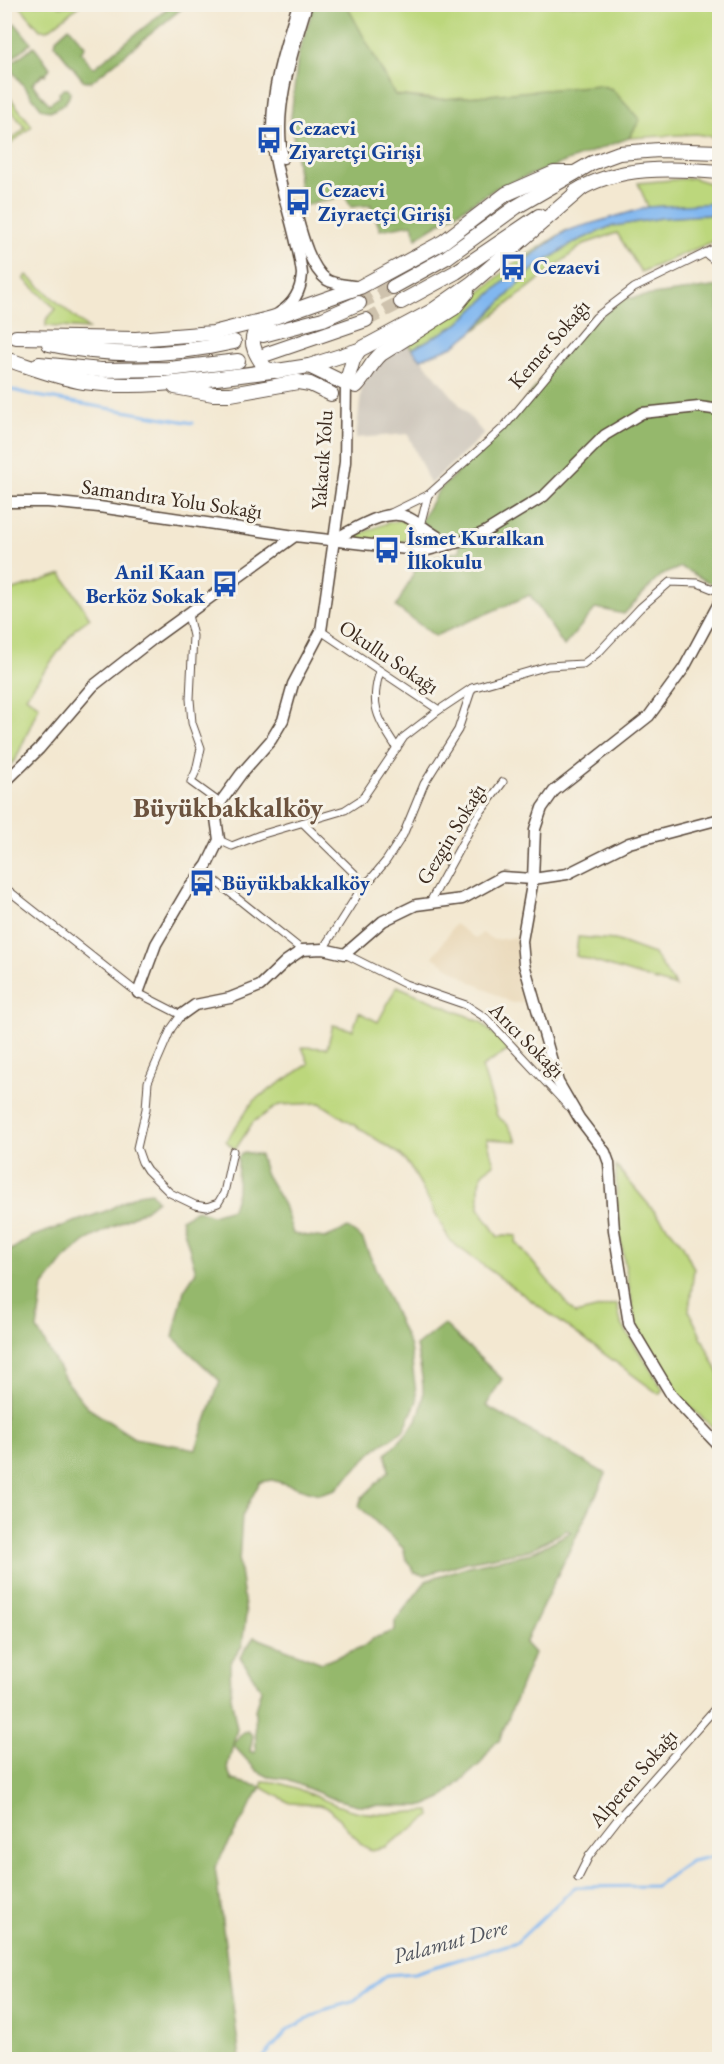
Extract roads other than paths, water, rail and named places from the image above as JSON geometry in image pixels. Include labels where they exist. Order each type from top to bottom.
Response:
[{"type":"highway","points":[[393,287],[447,257],[516,207],[592,163],[620,153],[659,150],[720,152]]},
{"type":"highway","points":[[401,302],[456,272],[582,188],[626,173],[657,169],[720,172]]},
{"type":"highway","points":[[10,336],[136,339],[213,333],[272,318],[360,287],[443,242],[506,194],[554,173],[574,173]]},
{"type":"highway","points":[[164,385],[309,366],[359,350],[432,311],[472,283],[582,188]]},
{"type":"highway","points":[[351,385],[364,378],[374,361],[454,308],[465,296],[472,283]]},
{"type":"highway","points":[[360,287],[375,285],[384,287],[395,297],[399,309],[396,322],[389,333]]},
{"type":"highway","points":[[263,335],[323,319],[359,303]]},
{"type":"highway","points":[[272,318],[255,332],[252,343],[266,369],[277,371]]},
{"type":"highway","points":[[267,354],[366,320]]},
{"type":"highway","points":[[10,336],[78,351],[123,354],[160,354],[234,342]]},
{"type":"highway","points":[[351,385],[352,360],[359,350]]},
{"type":"highway","points":[[8,361],[101,370],[169,369],[238,361]]},
{"type":"highway","points":[[8,361],[84,382],[164,385],[213,394],[231,394],[298,382],[310,384],[331,394]]},
{"type":"highway","points":[[309,366],[351,385]]},
{"type":"main road","points":[[272,318],[285,310],[296,298],[302,274],[275,155],[272,121],[277,82],[298,4]]},
{"type":"main road","points":[[308,4],[288,71],[282,109],[281,150],[307,248],[318,270],[328,281],[360,287]]},
{"type":"main road","name":"Yakacık Yolu","points":[[220,803],[241,774],[271,740],[283,720],[293,684],[321,631],[345,462],[351,385]]},
{"type":"main road","name":"Samandıra Yolu Sokağı","points":[[4,502],[48,502],[99,507],[295,536],[424,551],[467,540],[485,532],[544,496],[605,435],[642,413],[699,407],[720,410]]},
{"type":"main road","points":[[389,514],[401,514],[450,543]]},
{"type":"main road","name":"Kemer Sokağı","points":[[335,539],[389,514]]},
{"type":"main road","points":[[414,550],[420,526]]},
{"type":"main road","points":[[4,783],[39,748],[93,686],[153,639],[295,536]]},
{"type":"main road","points":[[720,601],[684,668],[649,716],[554,791],[542,808],[536,829],[533,879],[522,941],[524,964],[558,1082],[579,1118],[605,1152],[609,1163],[614,1230],[629,1324],[672,1396],[720,1447]]},
{"type":"main road","points":[[138,993],[156,944],[187,891],[203,871],[219,840],[216,818],[220,803]]},
{"type":"main road","points":[[181,1015],[195,1005],[230,998],[260,986],[286,961],[302,950],[323,949],[345,954],[383,921],[416,904],[462,899],[502,877],[533,879],[567,874],[629,843],[720,819]]},
{"type":"street","name":"Kemer Sokağı","points":[[389,514],[428,495],[503,428],[596,316],[634,288],[720,246]]},
{"type":"street","points":[[705,253],[720,265]]},
{"type":"street","points":[[420,526],[428,495]]},
{"type":"street","points":[[219,840],[232,846],[260,835],[345,810],[362,799],[404,738],[439,710],[472,688],[548,666],[583,664],[599,652],[640,608],[670,582],[698,583],[720,592]]},
{"type":"street","points":[[188,615],[193,636],[190,699],[192,723],[201,748],[191,782],[220,803]]},
{"type":"street","name":"Okullu Sokağı","points":[[321,631],[439,710]]},
{"type":"street","points":[[380,671],[375,688],[374,704],[381,723],[397,748]]},
{"type":"street","points":[[323,949],[362,885],[371,879],[386,861],[403,835],[424,784],[458,730],[472,688]]},
{"type":"street","name":"Gezgin Sokağı","points":[[429,904],[476,818],[503,782]]},
{"type":"street","points":[[303,823],[357,876],[362,885]]},
{"type":"street","points":[[203,871],[302,950]]},
{"type":"street","points":[[4,887],[138,993],[181,1015],[171,1029],[148,1082],[146,1109],[137,1148],[147,1170],[170,1193],[187,1202],[207,1207],[218,1203],[224,1193],[233,1151]]},
{"type":"street","name":"Arıcı Sokağı","points":[[345,954],[405,984],[466,1005],[486,1018],[579,1118]]},
{"type":"street","name":"Alperen Sokağı","points":[[578,1878],[597,1845],[720,1703]]},
{"type":"water","points":[[719,203],[719,214],[661,218],[609,227],[573,243],[532,270],[470,334],[453,346],[421,359],[412,349],[458,324],[534,254],[566,231],[648,207]]},
{"type":"waterway","points":[[4,388],[37,396],[193,423]]},
{"type":"waterway","name":"Palamut Dere","points":[[261,2060],[289,2029],[327,2009],[352,2002],[387,1975],[414,1973],[517,1942],[575,1887],[656,1886],[691,1861],[720,1855]]},
{"type":"tunnel","points":[[359,303],[393,287]]},
{"type":"tunnel","points":[[366,320],[401,302]]},
{"type":"place","name":"Cezaevi Ziyaretçi Girişi","points":[[269,140]]},
{"type":"place","name":"Cezaevi Ziyraetçi Girişi","points":[[298,202]]},
{"type":"place","name":"Cezaevi","points":[[513,267]]},
{"type":"place","name":"İsmet Kuralkan İlkokulu","points":[[387,550]]},
{"type":"place","name":"Anil Kaan Berköz Sokak","points":[[225,584]]},
{"type":"place","name":"Büyükbakkalköy","points":[[202,883]]},
{"type":"district","name":"Büyükbakkalköy","points":[[228,808]]}]
